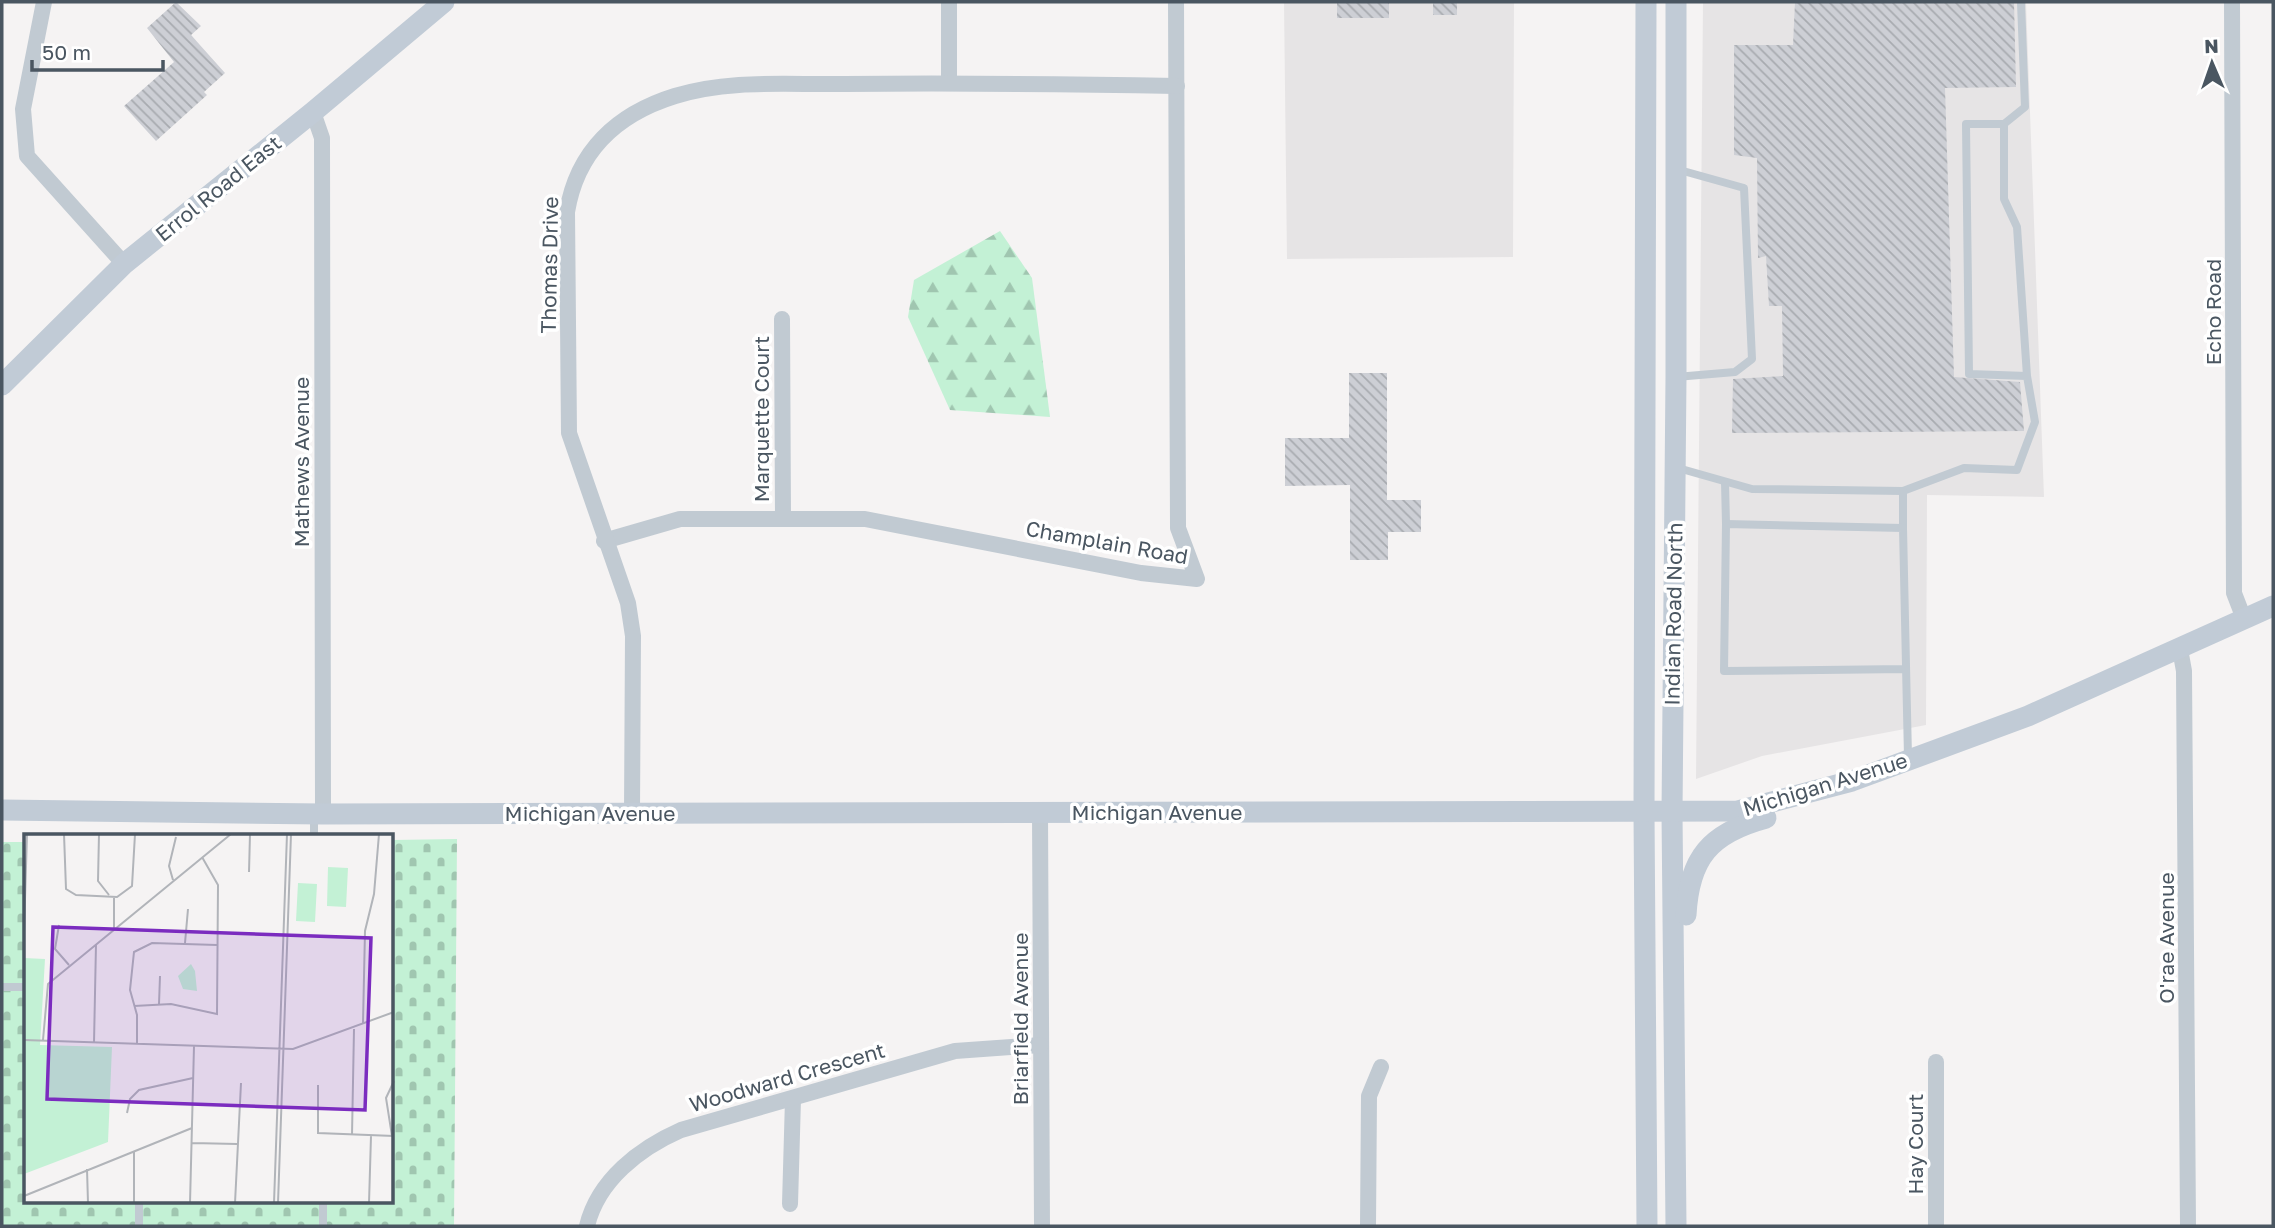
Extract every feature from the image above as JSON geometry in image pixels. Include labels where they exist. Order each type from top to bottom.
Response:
[{"type":"main road","name":"Errol Road East","points":[[2,385],[124,264],[313,112],[443,2]]},
{"type":"main road","name":"Indian Road North","points":[[1646,2],[1644,813],[1647,1226]]},
{"type":"main road","name":"Indian Road North","points":[[1676,2],[1672,813],[1676,1226]]},
{"type":"main road","name":"Michigan Avenue","points":[[2,810],[319,814],[1672,813],[1748,810],[1852,781],[2075,697],[2273,606]]},
{"type":"main road","points":[[1675,979],[1690,876],[1713,842],[1744,824],[1813,804],[1852,781]]},
{"type":"street","points":[[44,2],[23,109],[27,156],[124,264]]},
{"type":"street","points":[[949,2],[949,83]]},
{"type":"street","name":"Champlain Road","points":[[604,541],[680,519],[883,520],[1141,573],[1197,579],[1178,528],[1176,2]]},
{"type":"street","name":"Echo Road","points":[[2232,2],[2234,593],[2244,620]]},
{"type":"street","name":"Thomas Drive","points":[[632,812],[633,636],[628,603],[604,541],[569,432],[567,212],[572,183],[586,156],[608,134],[643,109],[675,96],[715,86],[949,83],[1177,86]]},
{"type":"street","name":"Mathews Avenue","points":[[313,112],[322,138],[319,814]]},
{"type":"street","name":"Marquette Court","points":[[782,319],[783,519]]},
{"type":"street","name":"O'rae Avenue","points":[[2180,649],[2184,671],[2188,1226]]},
{"type":"street","name":"Briarfield Avenue","points":[[1040,812],[1042,1226]]},
{"type":"street","name":"Woodward Crescent","points":[[587,1226],[596,1204],[614,1177],[659,1140],[681,1130],[955,1051],[1041,1045]]},
{"type":"street","name":"Hay Court","points":[[1936,1062],[1936,1226]]},
{"type":"street","points":[[1368,1226],[1369,1096],[1381,1067]]},
{"type":"street","points":[[790,1204],[793,1099]]},
{"type":"lane","points":[[2021,2],[2025,107],[2004,124],[1966,124],[1969,374],[2027,376]]},
{"type":"lane","points":[[1675,467],[1752,489],[1903,491],[1964,468],[2017,471],[2035,422],[2027,376],[2017,227],[2004,199],[2004,124]]},
{"type":"lane","points":[[1675,169],[1744,188],[1752,359],[1735,372],[1676,377]]},
{"type":"lane","points":[[1725,482],[1724,671],[1906,669]]},
{"type":"lane","points":[[1903,491],[1908,760]]},
{"type":"lane","points":[[1726,524],[1903,528]]},
{"type":"lane","points":[[314,834],[319,814]]},
{"type":"lane","points":[[2,987],[24,987]]},
{"type":"lane","points":[[139,1204],[139,1226]]},
{"type":"lane","points":[[323,1226],[324,1204]]},
{"type":"shaded area","points":[[1284,2],[1514,2],[1513,257],[1287,259]]},
{"type":"shaded area","points":[[1703,2],[2026,2],[2044,497],[1927,495],[1926,725],[1762,756],[1696,779]]},
{"type":"green space","points":[[1000,231],[1032,278],[1050,417],[950,410],[908,317],[914,280]]},
{"type":"green space","points":[[457,839],[454,1226],[2,1226],[2,842],[24,842],[24,1204],[394,1204],[394,840]]},
{"type":"building","points":[[176,2],[201,26],[191,35],[225,73],[204,92],[207,95],[156,141],[124,106],[174,62],[147,28]]},
{"type":"building","points":[[1337,2],[1389,2],[1389,18],[1337,18]]},
{"type":"building","points":[[1433,2],[1457,2],[1457,15],[1433,15]]},
{"type":"building","points":[[1795,2],[2014,2],[2016,87],[1945,88],[1954,377],[2020,382],[2024,431],[1732,433],[1733,379],[1783,376],[1782,306],[1769,306],[1766,256],[1758,258],[1757,158],[1734,155],[1734,45],[1793,45]]},
{"type":"building","points":[[1349,373],[1387,373],[1387,500],[1421,500],[1421,532],[1388,532],[1388,560],[1350,560],[1350,485],[1285,486],[1285,438],[1349,438]]}]
